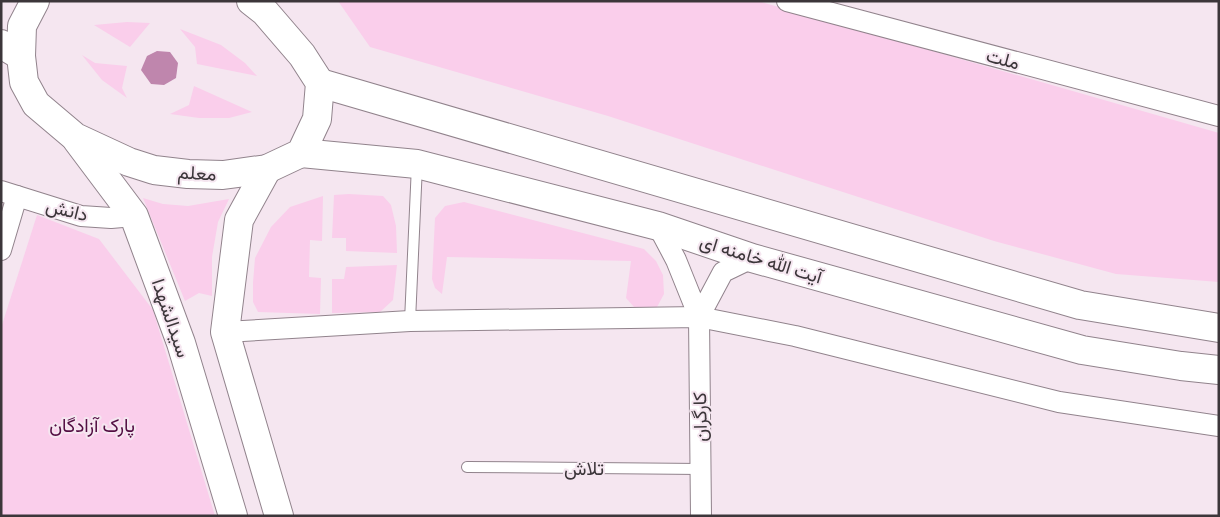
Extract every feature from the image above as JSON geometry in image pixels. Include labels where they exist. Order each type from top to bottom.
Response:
[{"type":"main road","name":"معلم","points":[[35,1],[11,50],[24,82],[36,104],[74,137],[129,162],[154,170],[188,174],[223,175],[267,169],[301,153]]},
{"type":"main road","points":[[251,1],[265,12],[302,55],[320,83],[317,119],[301,153]]},
{"type":"main road","points":[[320,83],[1080,306],[1219,328]]},
{"type":"main road","name":"سیدالشهدا","points":[[74,137],[134,216],[181,343],[234,516]]},
{"type":"main road","name":"آیت الله خامنه ای","points":[[301,153],[417,164],[658,226],[752,258],[1082,350],[1181,366],[1219,370]]},
{"type":"main road","points":[[267,169],[239,220],[225,332],[279,516]]},
{"type":"street","name":"ملت","points":[[787,1],[1219,116]]},
{"type":"street","name":"دانش","points":[[9,193],[81,216],[111,218],[134,216]]},
{"type":"street","points":[[1,250],[9,193]]},
{"type":"street","points":[[658,226],[676,260],[699,317]]},
{"type":"street","points":[[699,317],[723,272],[752,258]]},
{"type":"street","points":[[225,332],[410,321],[699,317],[795,336],[1059,402],[1219,426]]},
{"type":"street","name":"کارگران","points":[[699,317],[702,516]]},
{"type":"lane","points":[[410,321],[417,164]]},
{"type":"lane","name":"تلاش","points":[[467,467],[701,469]]},
{"type":"green space","points":[[338,1],[758,1],[1219,133],[1219,282],[1116,274],[994,241],[608,116],[370,47]]},
{"type":"green space","points":[[127,22],[150,23],[130,47],[94,25]]},
{"type":"green space","points":[[180,29],[221,45],[245,63],[257,76],[197,64],[195,47]]},
{"type":"green space","points":[[82,55],[95,63],[127,66],[122,88],[127,98],[102,80]]},
{"type":"green space","points":[[194,86],[252,112],[229,118],[199,118],[170,114],[189,105]]},
{"type":"green space","points":[[334,195],[383,196],[391,205],[396,226],[397,253],[346,251],[346,238],[332,238]]},
{"type":"green space","points":[[323,196],[322,241],[310,240],[309,277],[321,278],[320,314],[258,312],[253,302],[255,258],[271,227],[290,207]]},
{"type":"green space","points":[[143,198],[163,204],[188,206],[229,199],[218,222],[212,257],[212,296],[199,293],[185,301]]},
{"type":"green space","points":[[464,202],[644,249],[656,261],[663,275],[664,294],[657,307],[649,312],[634,307],[626,298],[631,261],[447,257],[442,294],[435,288],[432,279],[435,218],[445,206]]},
{"type":"green space","name":"پارک آزادگان","points":[[37,215],[99,239],[153,310],[215,516],[1,516],[1,328]]},
{"type":"green space","points":[[397,265],[393,300],[380,312],[332,313],[332,279],[344,279],[346,267]]},
{"type":"shaded area","points":[[157,51],[170,52],[178,63],[176,78],[164,85],[151,84],[141,70],[147,56]]}]
